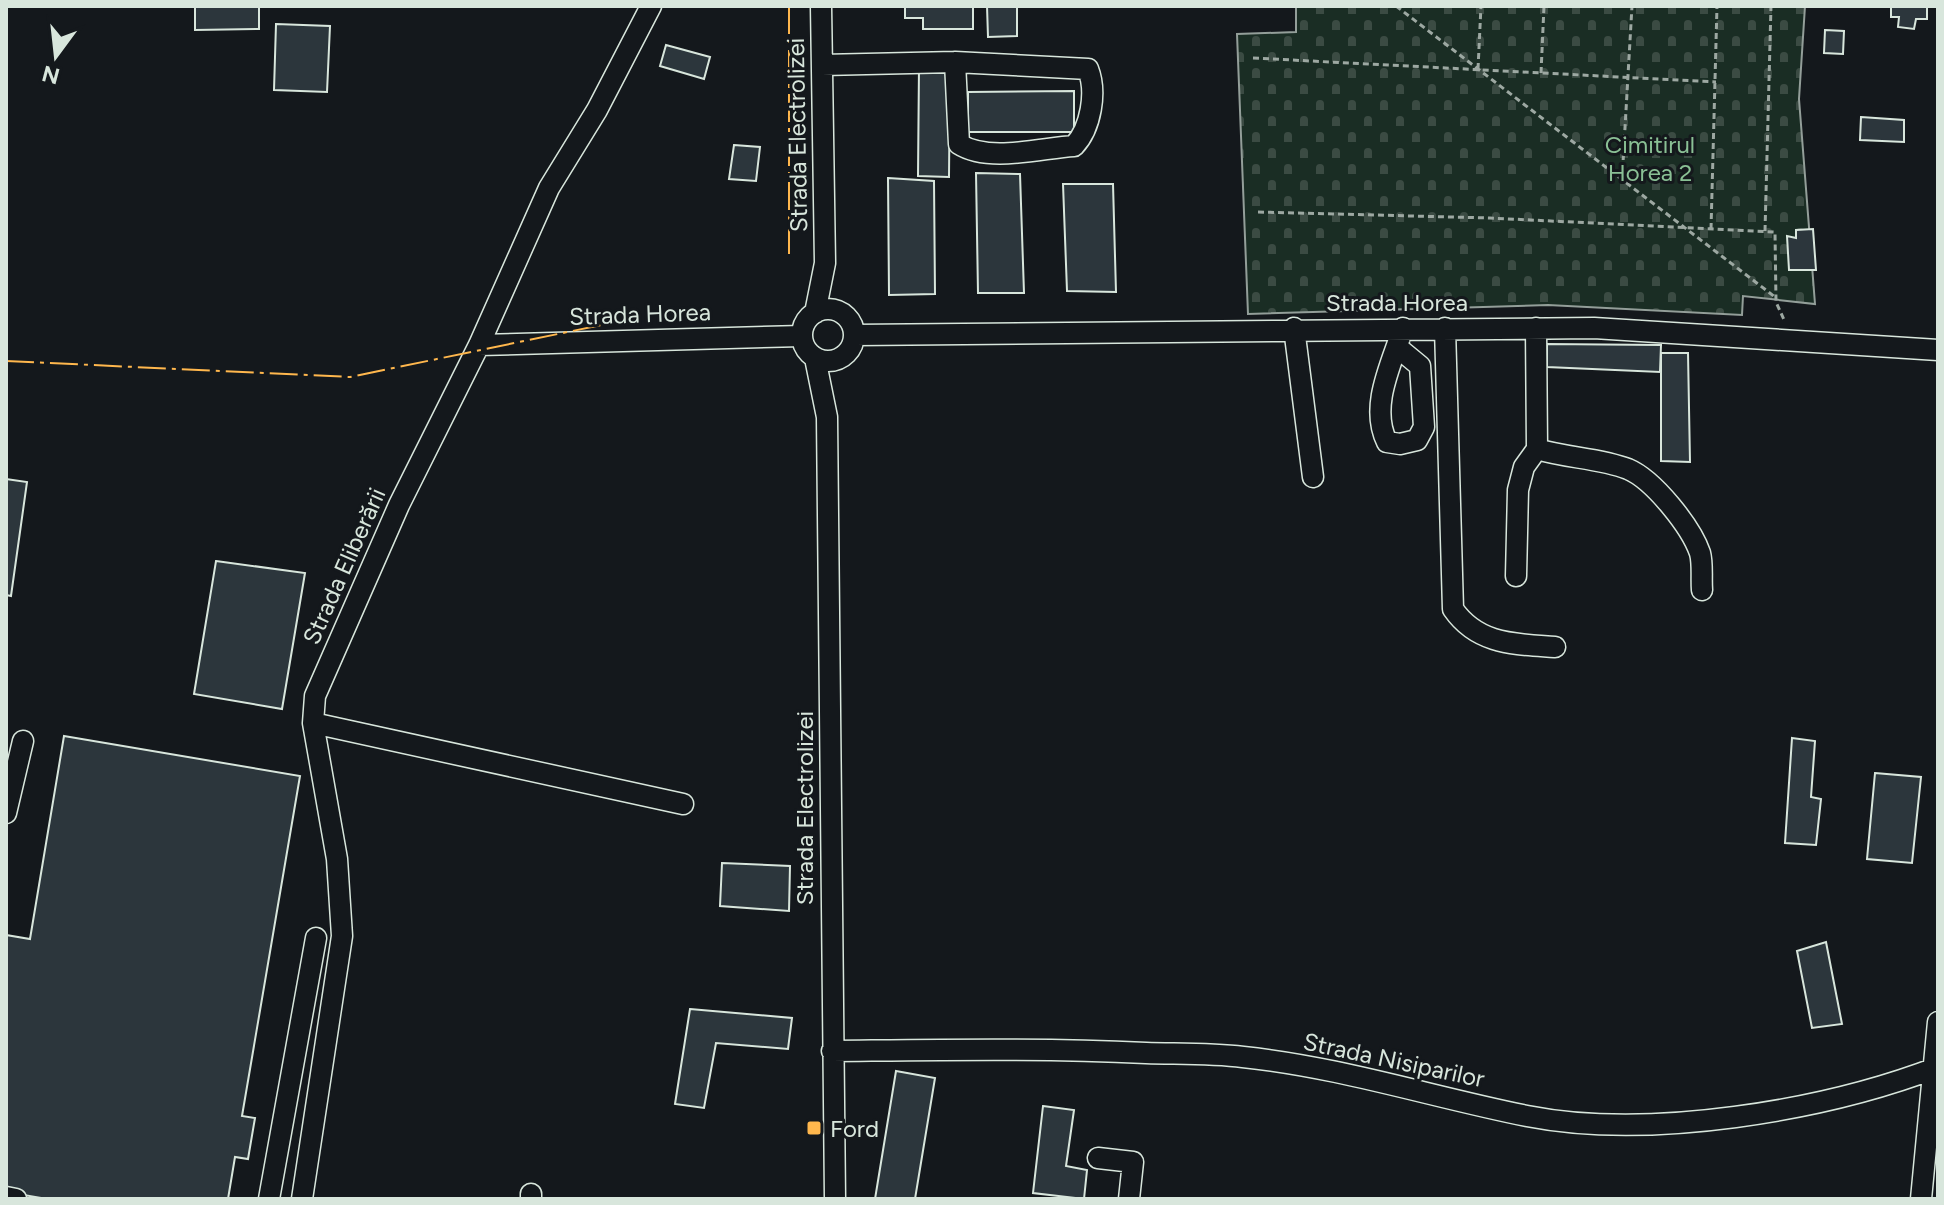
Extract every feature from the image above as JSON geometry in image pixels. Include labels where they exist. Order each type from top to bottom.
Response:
[{"type":"street","name":"Strada Eliberării","points":[[302,1199],[342,936],[337,859],[313,723],[315,696],[399,505],[479,345],[549,188],[597,110],[651,6]]},
{"type":"street","name":"Strada Electrolizei","points":[[815,313],[825,263],[821,6]]},
{"type":"street","points":[[822,65],[955,62],[1088,69],[1092,90],[1085,134],[1074,146],[986,153],[964,147],[959,144],[955,62]]},
{"type":"street","name":"Strada Electrolizei","points":[[825,263],[840,312]]},
{"type":"street","points":[[825,309],[840,312],[851,321],[855,335],[851,349],[840,359],[823,361],[815,358],[805,349],[802,336],[805,323],[815,313],[825,309]]},
{"type":"street","name":"Strada Horea","points":[[855,335],[1294,328],[1400,337],[1445,328],[1536,328],[1938,350]]},
{"type":"street","points":[[1294,328],[1313,477]]},
{"type":"street","points":[[1445,328],[1453,609],[1464,625],[1482,637],[1502,643],[1555,647]]},
{"type":"street","points":[[1516,576],[1518,490],[1524,467],[1537,449],[1536,328]]},
{"type":"street","name":"Strada Horea","points":[[479,345],[802,336]]},
{"type":"street","name":"Strada Electrolizei","points":[[815,358],[827,417],[835,1199]]},
{"type":"street","name":"Strada Electrolizei","points":[[827,417],[840,359]]},
{"type":"street","points":[[1537,449],[1565,458],[1628,469],[1651,485],[1681,520],[1700,554],[1702,590]]},
{"type":"street","points":[[313,723],[683,804]]},
{"type":"street","points":[[6,813],[23,741]]},
{"type":"street","points":[[269,1199],[316,938]]},
{"type":"street","points":[[1921,1199],[1936,1068],[1938,1022]]},
{"type":"street","name":"Strada Nisiparilor","points":[[832,1051],[1044,1049],[1241,1057],[1382,1081],[1530,1116],[1632,1123],[1683,1122],[1784,1108],[1936,1068]]},
{"type":"street","points":[[1098,1158],[1133,1162],[1129,1199]]},
{"type":"street","points":[[6,1197],[16,1199]]},
{"type":"path","points":[[1396,6],[1775,297]]},
{"type":"path","points":[[1404,6],[1404,13]]},
{"type":"path","points":[[1478,69],[1481,6]]},
{"type":"path","points":[[1541,73],[1544,6]]},
{"type":"path","points":[[1622,180],[1632,6]]},
{"type":"path","points":[[1711,229],[1717,6]]},
{"type":"path","points":[[1765,231],[1771,6]]},
{"type":"path","points":[[1253,58],[1716,82]]},
{"type":"path","points":[[1258,212],[1775,232],[1775,297],[1778,312],[1800,341]]},
{"type":"green space","name":"Cimitirul Horea 2","points":[[1296,6],[1805,6],[1799,99],[1815,304],[1743,296],[1742,315],[1548,305],[1248,314],[1237,34],[1296,32]]},
{"type":"building","points":[[195,6],[259,6],[259,29],[195,30]]},
{"type":"building","points":[[905,6],[973,6],[973,29],[923,29],[923,18],[905,18]]},
{"type":"building","points":[[987,6],[1017,6],[1017,36],[988,37]]},
{"type":"building","points":[[1891,6],[1927,6],[1927,19],[1916,19],[1914,29],[1898,27],[1899,17],[1891,17]]},
{"type":"building","points":[[276,24],[330,26],[327,92],[274,90]]},
{"type":"building","points":[[1825,30],[1844,31],[1843,54],[1824,53]]},
{"type":"building","points":[[666,45],[710,57],[704,79],[660,66]]},
{"type":"building","points":[[919,66],[950,67],[949,177],[918,176]]},
{"type":"building","points":[[1074,91],[1074,132],[968,132],[968,92]]},
{"type":"building","points":[[1861,117],[1904,120],[1904,142],[1860,140]]},
{"type":"building","points":[[734,145],[760,147],[756,181],[729,179]]},
{"type":"building","points":[[976,173],[1020,174],[1024,293],[978,293]]},
{"type":"building","points":[[888,178],[934,181],[935,294],[889,295]]},
{"type":"building","points":[[1063,184],[1113,184],[1116,292],[1067,291]]},
{"type":"building","points":[[1813,229],[1816,270],[1789,270],[1787,236],[1796,238],[1796,230]]},
{"type":"building","points":[[1547,344],[1661,345],[1660,372],[1547,367]]},
{"type":"building","points":[[1661,353],[1688,353],[1690,462],[1661,461]]},
{"type":"building","points":[[6,479],[27,482],[11,596],[6,595]]},
{"type":"building","points":[[216,561],[305,573],[282,709],[194,694]]},
{"type":"building","points":[[64,736],[300,776],[242,1116],[255,1118],[248,1159],[235,1157],[228,1199],[47,1199],[6,1192],[6,935],[30,939]]},
{"type":"building","points":[[1792,738],[1815,741],[1811,797],[1821,799],[1816,845],[1785,843]]},
{"type":"building","points":[[1875,773],[1921,777],[1912,863],[1867,859]]},
{"type":"building","points":[[722,863],[790,866],[789,911],[720,906]]},
{"type":"building","points":[[1826,942],[1842,1024],[1812,1028],[1797,951]]},
{"type":"building","points":[[690,1009],[792,1018],[788,1049],[716,1043],[704,1108],[675,1104]]},
{"type":"building","points":[[896,1071],[935,1078],[915,1199],[875,1199]]},
{"type":"building","points":[[1043,1106],[1074,1110],[1066,1166],[1087,1170],[1084,1199],[1033,1193]]},
{"type":"power","points":[[789,6],[789,258]]},
{"type":"power","points":[[6,361],[350,377],[640,317]]},
{"type":"place","name":"Ford","points":[[814,1128]]}]
